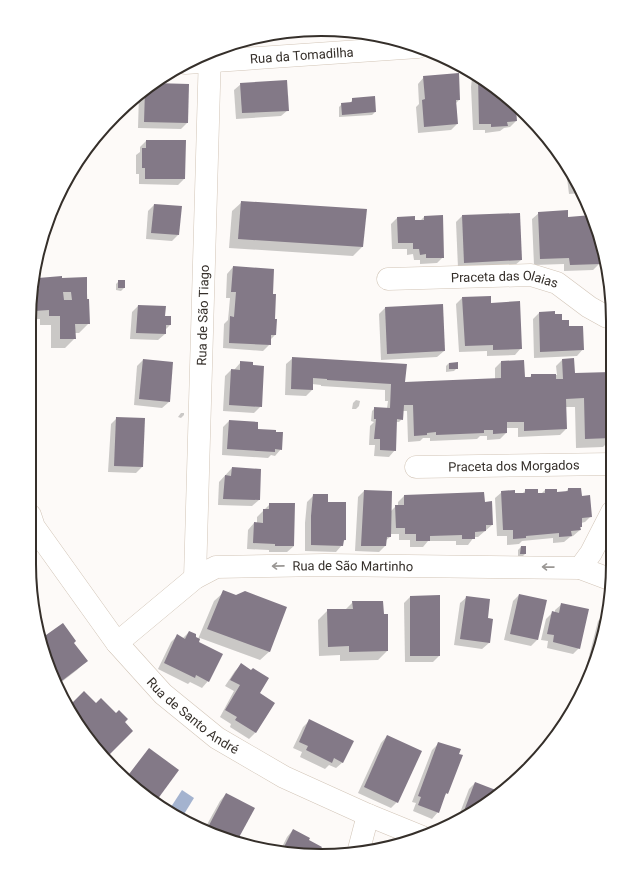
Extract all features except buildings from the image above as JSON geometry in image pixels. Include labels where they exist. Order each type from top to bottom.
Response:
[{"type":"street","name":"Rua da Tomadilha","points":[[215,57],[401,48]]},
{"type":"street","name":"Rua de São Tiago","points":[[195,578],[210,59]]},
{"type":"street","name":"Praceta das Olaias","points":[[388,279],[531,275],[557,283],[589,307],[606,316]]},
{"type":"street","name":"Praceta dos Morgados","points":[[416,467],[606,464]]},
{"type":"street","points":[[580,568],[591,553],[606,524]]},
{"type":"street","name":"Rua de Santo André","points":[[36,531],[117,643],[163,694],[217,738],[284,777],[368,815],[414,834]]},
{"type":"street","name":"Rua de São Martinho","points":[[117,643],[195,578],[216,567],[325,565],[580,568],[605,577]]},
{"type":"street","points":[[360,847],[368,815]]},
{"type":"water","points":[[182,790],[194,798],[184,814],[171,807]]}]
